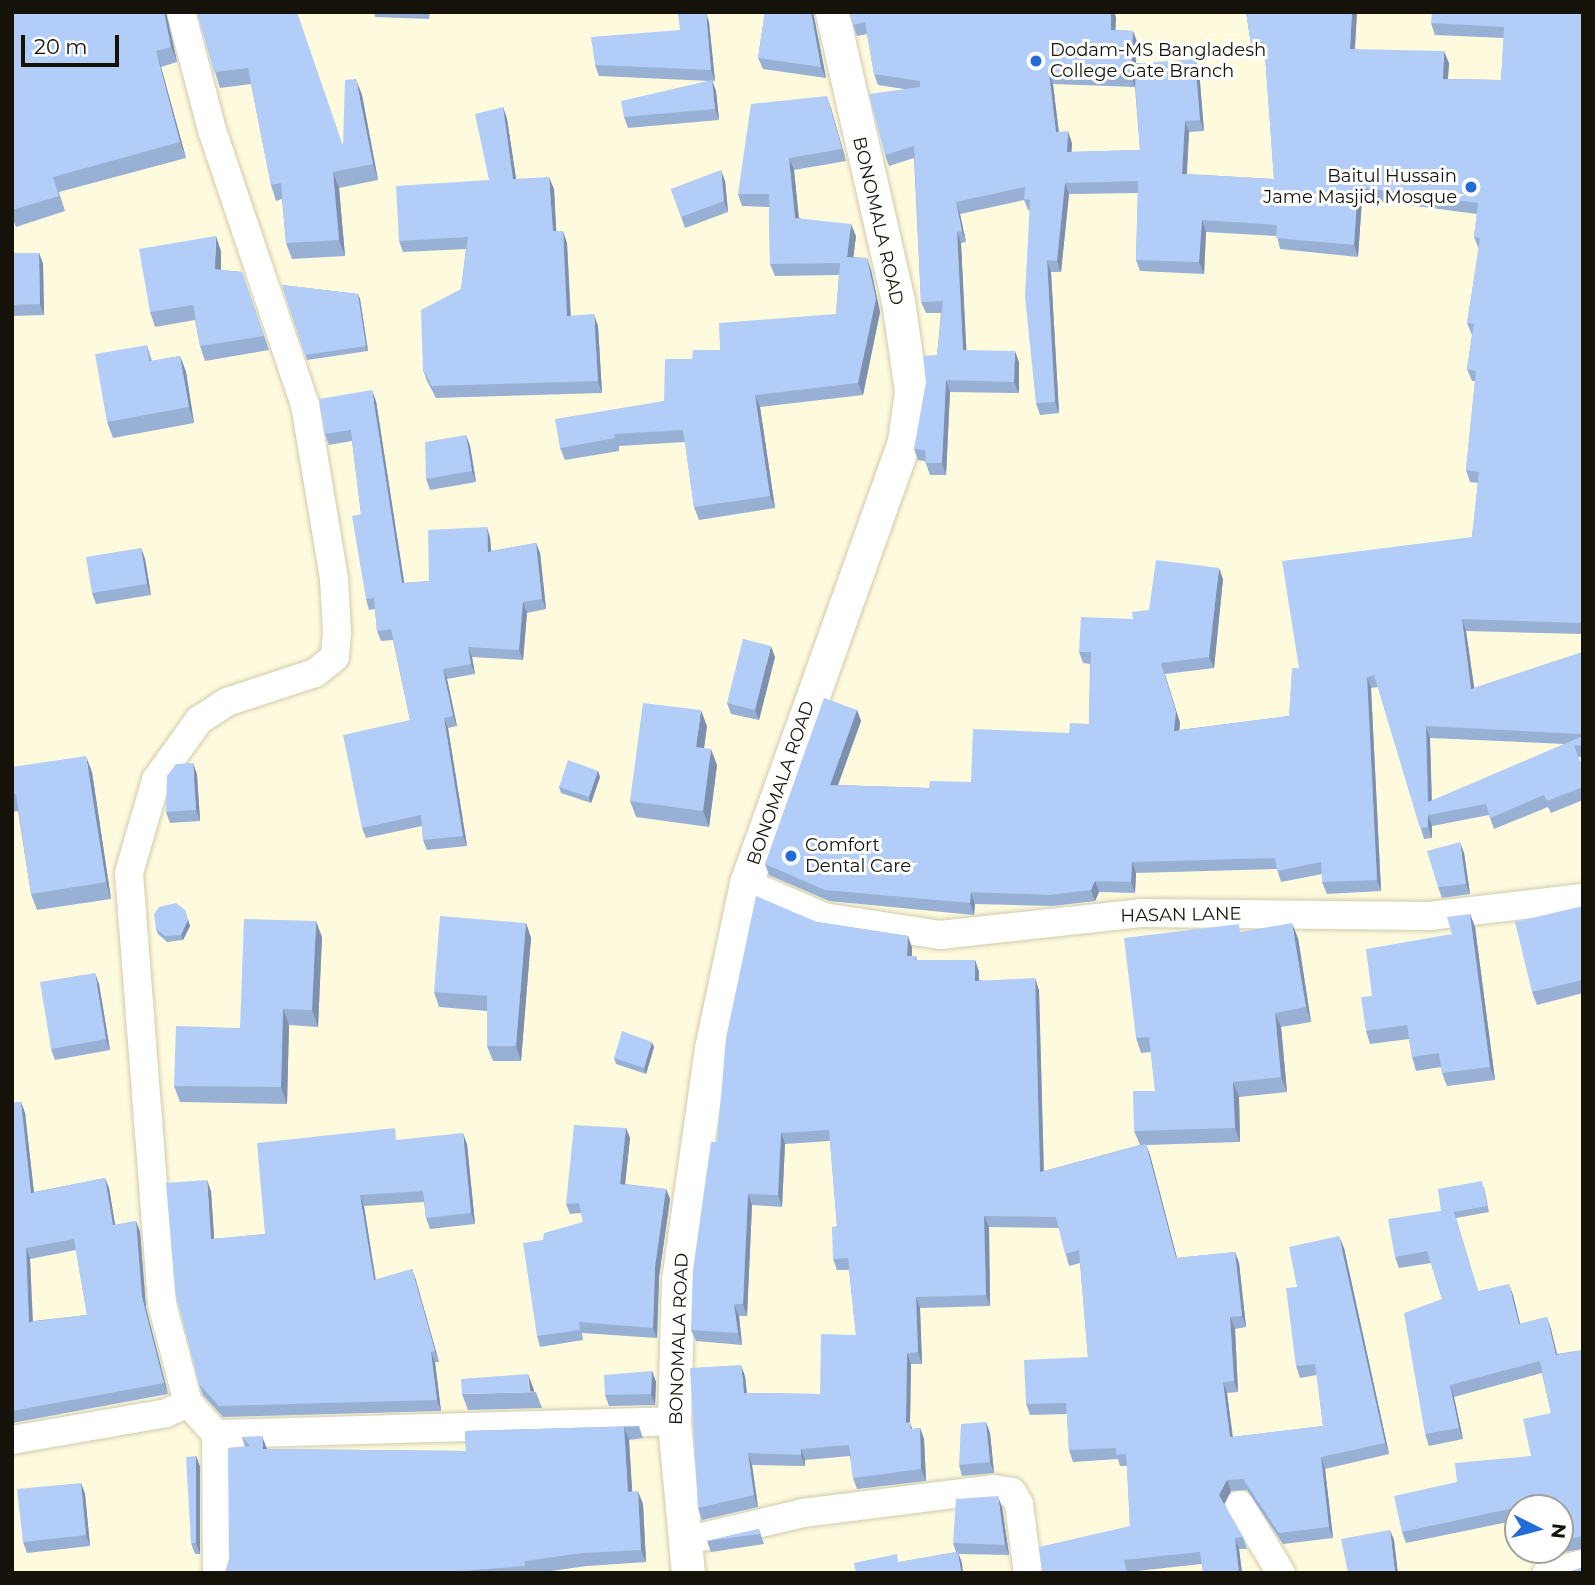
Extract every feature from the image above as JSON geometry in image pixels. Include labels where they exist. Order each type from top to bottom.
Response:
[{"type":"street","points":[[181,12],[212,130],[305,405],[334,579],[337,632],[335,657],[315,673],[227,702],[198,720],[156,780],[129,873],[162,1304],[188,1403],[216,1434],[217,1573]]},
{"type":"street","name":"BONOMALA ROAD","points":[[687,1557],[674,1421],[678,1280],[694,1145],[746,883],[904,442],[911,391],[898,301],[832,12]]},
{"type":"street","name":"HASAN LANE","points":[[746,883],[824,917],[940,935],[1141,913],[1429,916],[1583,898]]},
{"type":"street","points":[[12,1440],[166,1413],[188,1403]]},
{"type":"street","points":[[216,1434],[674,1421]]},
{"type":"street","points":[[687,1557],[803,1513],[994,1489],[1012,1492],[1020,1504],[1028,1573]]},
{"type":"street","points":[[1240,1505],[1281,1573]]},
{"type":"street","points":[[1547,1573],[1583,1564]]},
{"type":"building","points":[[12,12],[164,12],[171,47],[156,51],[180,142],[53,177],[59,196],[12,210]]},
{"type":"building","points":[[197,12],[297,12],[343,146],[345,80],[356,79],[373,164],[333,172],[339,240],[286,243],[281,183],[271,185],[248,68],[214,72]]},
{"type":"building","points":[[706,12],[711,70],[595,65],[591,37],[680,30],[678,14]]},
{"type":"building","points":[[765,12],[811,12],[821,67],[758,58]]},
{"type":"building","points":[[849,12],[1111,12],[1111,30],[1133,31],[1131,75],[1049,73],[1056,132],[1068,131],[1067,152],[1140,150],[1134,64],[1195,59],[1200,120],[1185,121],[1182,174],[1274,179],[1264,42],[1251,44],[1246,12],[1352,12],[1350,49],[1444,51],[1443,79],[1501,80],[1504,27],[1431,23],[1432,12],[1583,12],[1583,623],[1462,619],[1471,689],[1583,652],[1583,734],[1426,726],[1428,802],[1583,736],[1583,745],[1574,746],[1583,768],[1583,787],[1547,801],[1544,795],[1490,818],[1486,804],[1428,815],[1428,827],[1420,828],[1374,675],[1367,677],[1377,880],[1322,882],[1321,862],[1277,871],[1275,858],[1132,862],[1131,882],[1095,881],[1091,890],[1049,895],[971,892],[970,903],[825,890],[765,864],[824,698],[857,710],[830,785],[929,788],[930,781],[971,782],[973,729],[1069,733],[1070,723],[1089,724],[1091,652],[1079,652],[1081,617],[1133,619],[1132,612],[1149,610],[1156,560],[1219,568],[1209,657],[1161,663],[1176,712],[1174,731],[1289,716],[1292,668],[1299,668],[1282,561],[1472,537],[1479,472],[1466,470],[1476,371],[1467,369],[1474,324],[1467,323],[1480,238],[1474,237],[1478,203],[1358,187],[1354,245],[1276,238],[1277,225],[1202,220],[1199,262],[1136,260],[1138,181],[1065,183],[1057,261],[1047,260],[1055,402],[1036,403],[1025,297],[1030,200],[1024,199],[1025,187],[956,202],[962,231],[957,232],[963,350],[1015,351],[1014,382],[946,380],[942,463],[926,463],[925,450],[914,449],[926,382],[923,356],[937,355],[943,301],[921,302],[914,146],[885,155],[869,94],[920,87],[920,81],[874,74],[865,22],[853,25]]},
{"type":"building","points":[[712,80],[715,109],[624,117],[621,101]]},
{"type":"building","points":[[827,96],[842,149],[789,158],[795,218],[851,224],[847,257],[867,258],[876,299],[858,383],[755,395],[770,496],[694,507],[683,430],[614,434],[615,438],[560,448],[555,419],[664,401],[665,359],[692,359],[693,350],[720,350],[719,323],[836,314],[840,263],[770,264],[769,194],[738,194],[751,104]]},
{"type":"building","points":[[503,107],[513,179],[549,177],[553,231],[563,231],[567,316],[594,314],[598,381],[432,386],[423,370],[421,310],[461,289],[468,237],[399,241],[396,186],[489,180],[475,114]]},
{"type":"building","points":[[721,170],[724,201],[681,217],[671,189]]},
{"type":"building","points":[[216,236],[215,269],[242,272],[264,336],[200,346],[193,305],[150,312],[139,249]]},
{"type":"building","points":[[12,253],[39,253],[40,304],[12,305]]},
{"type":"building","points":[[282,285],[358,294],[366,346],[305,355]]},
{"type":"building","points":[[147,345],[149,361],[180,356],[189,407],[107,422],[95,354]]},
{"type":"building","points":[[372,390],[402,583],[429,581],[428,530],[487,527],[488,552],[536,543],[542,599],[523,602],[519,650],[468,647],[471,664],[443,669],[453,716],[444,718],[463,836],[423,840],[421,815],[362,828],[343,735],[410,720],[391,629],[377,631],[374,598],[366,599],[352,516],[361,514],[351,430],[325,434],[319,399]]},
{"type":"building","points":[[466,435],[472,471],[426,479],[425,442]]},
{"type":"building","points":[[141,548],[147,584],[92,593],[86,557]]},
{"type":"building","points":[[743,639],[771,646],[755,710],[727,703]]},
{"type":"building","points":[[643,703],[701,710],[696,747],[711,749],[703,811],[630,801]]},
{"type":"building","points":[[86,756],[106,882],[31,894],[16,794],[12,795],[12,767]]},
{"type":"building","points":[[568,760],[598,771],[589,797],[559,787]]},
{"type":"building","points":[[193,763],[196,810],[166,812],[167,776],[176,764]]},
{"type":"building","points":[[1460,842],[1466,884],[1438,887],[1427,851]]},
{"type":"building","points":[[756,896],[817,922],[908,936],[907,956],[916,956],[915,960],[975,960],[975,981],[1035,978],[1040,1172],[1146,1144],[1176,1258],[1235,1252],[1242,1316],[1230,1317],[1234,1381],[1223,1382],[1230,1437],[1323,1426],[1315,1364],[1296,1366],[1286,1288],[1297,1287],[1289,1247],[1339,1236],[1385,1443],[1321,1457],[1329,1527],[1279,1533],[1243,1479],[1227,1480],[1219,1495],[1243,1537],[1235,1538],[1239,1573],[1203,1573],[1200,1552],[1124,1560],[1127,1573],[1042,1573],[1039,1547],[1130,1526],[1126,1454],[1116,1455],[1116,1448],[1069,1450],[1066,1403],[1026,1404],[1024,1360],[1088,1357],[1079,1250],[1065,1254],[1056,1217],[984,1216],[986,1295],[916,1297],[918,1352],[907,1353],[906,1423],[910,1422],[911,1429],[920,1428],[921,1469],[853,1478],[849,1445],[801,1449],[801,1455],[748,1453],[754,1495],[698,1508],[690,1368],[741,1365],[744,1393],[820,1394],[821,1334],[856,1335],[848,1258],[833,1259],[832,1227],[837,1226],[829,1130],[781,1133],[778,1195],[748,1194],[743,1304],[734,1304],[738,1333],[691,1330],[693,1270],[711,1142],[717,1142],[726,1038]]},
{"type":"building","points":[[176,903],[185,910],[188,920],[181,935],[165,936],[156,929],[154,914],[159,907]]},
{"type":"building","points":[[1583,906],[1583,980],[1532,992],[1515,922]]},
{"type":"building","points":[[1470,914],[1490,1067],[1442,1073],[1439,1053],[1412,1057],[1407,1025],[1366,1031],[1361,997],[1372,996],[1366,949],[1452,934],[1447,917]]},
{"type":"building","points":[[440,916],[526,923],[516,1046],[487,1046],[487,996],[434,992]]},
{"type":"building","points":[[244,919],[316,921],[312,1010],[283,1009],[281,1087],[174,1086],[176,1026],[240,1028]]},
{"type":"building","points":[[1292,923],[1306,1007],[1275,1013],[1281,1077],[1233,1082],[1235,1128],[1134,1131],[1133,1091],[1155,1091],[1149,1037],[1136,1038],[1124,938],[1239,924],[1240,932]]},
{"type":"building","points":[[95,973],[106,1039],[51,1049],[40,982]]},
{"type":"building","points":[[622,1031],[652,1042],[644,1068],[614,1058]]},
{"type":"building","points":[[21,1102],[31,1193],[105,1178],[113,1225],[136,1221],[142,1297],[164,1383],[12,1411],[12,1103]],"holes":[[[74,1239],[87,1315],[29,1322],[26,1248]]]},
{"type":"building","points":[[574,1125],[626,1128],[620,1184],[666,1189],[655,1267],[653,1328],[579,1322],[580,1330],[537,1336],[523,1243],[543,1240],[544,1233],[583,1222],[579,1203],[566,1204]]},
{"type":"building","points":[[395,1128],[396,1140],[463,1133],[471,1213],[426,1218],[423,1191],[360,1195],[374,1280],[412,1269],[435,1351],[431,1352],[437,1400],[219,1406],[199,1384],[175,1291],[166,1183],[207,1180],[211,1239],[265,1234],[257,1143]]},
{"type":"building","points":[[1482,1181],[1487,1206],[1454,1212],[1453,1209],[1441,1211],[1438,1189]]},
{"type":"building","points":[[1453,1209],[1478,1291],[1509,1284],[1519,1324],[1547,1317],[1556,1355],[1583,1350],[1583,1536],[1574,1538],[1574,1494],[1504,1494],[1504,1510],[1402,1532],[1394,1496],[1457,1482],[1455,1463],[1531,1456],[1523,1419],[1551,1413],[1540,1361],[1450,1385],[1459,1428],[1425,1434],[1404,1313],[1442,1299],[1427,1251],[1395,1257],[1388,1219]]},
{"type":"building","points":[[652,1371],[651,1394],[605,1395],[604,1375]]},
{"type":"building","points":[[528,1374],[529,1391],[536,1392],[462,1394],[461,1379]]},
{"type":"building","points":[[986,1422],[990,1462],[959,1465],[961,1424]]},
{"type":"building","points":[[639,1426],[624,1427],[628,1492],[638,1491],[641,1550],[583,1553],[525,1561],[525,1566],[462,1573],[225,1573],[229,1560],[228,1448],[250,1446],[242,1437],[262,1436],[263,1449],[466,1451],[465,1431]]},
{"type":"building","points":[[196,1456],[196,1543],[191,1543],[186,1457]]},
{"type":"building","points":[[81,1483],[86,1535],[23,1542],[17,1489]]},
{"type":"building","points":[[998,1496],[1005,1545],[953,1543],[956,1499]]},
{"type":"building","points":[[759,1529],[760,1534],[707,1541]]},
{"type":"building","points":[[1390,1530],[1395,1573],[1348,1573],[1341,1539]]},
{"type":"building","points":[[958,1552],[961,1573],[856,1573],[854,1563],[897,1554],[898,1562]]},
{"type":"building","points":[[1583,1567],[1583,1573],[1564,1573]]},
{"type":"place","name":"Dodam-MS Bangladesh College Gate Branch","points":[[1036,61]]},
{"type":"place","name":"Baitul Hussain Jame Masjid, Mosque","points":[[1471,187]]},
{"type":"place","name":"Comfort Dental Care","points":[[791,856]]}]
